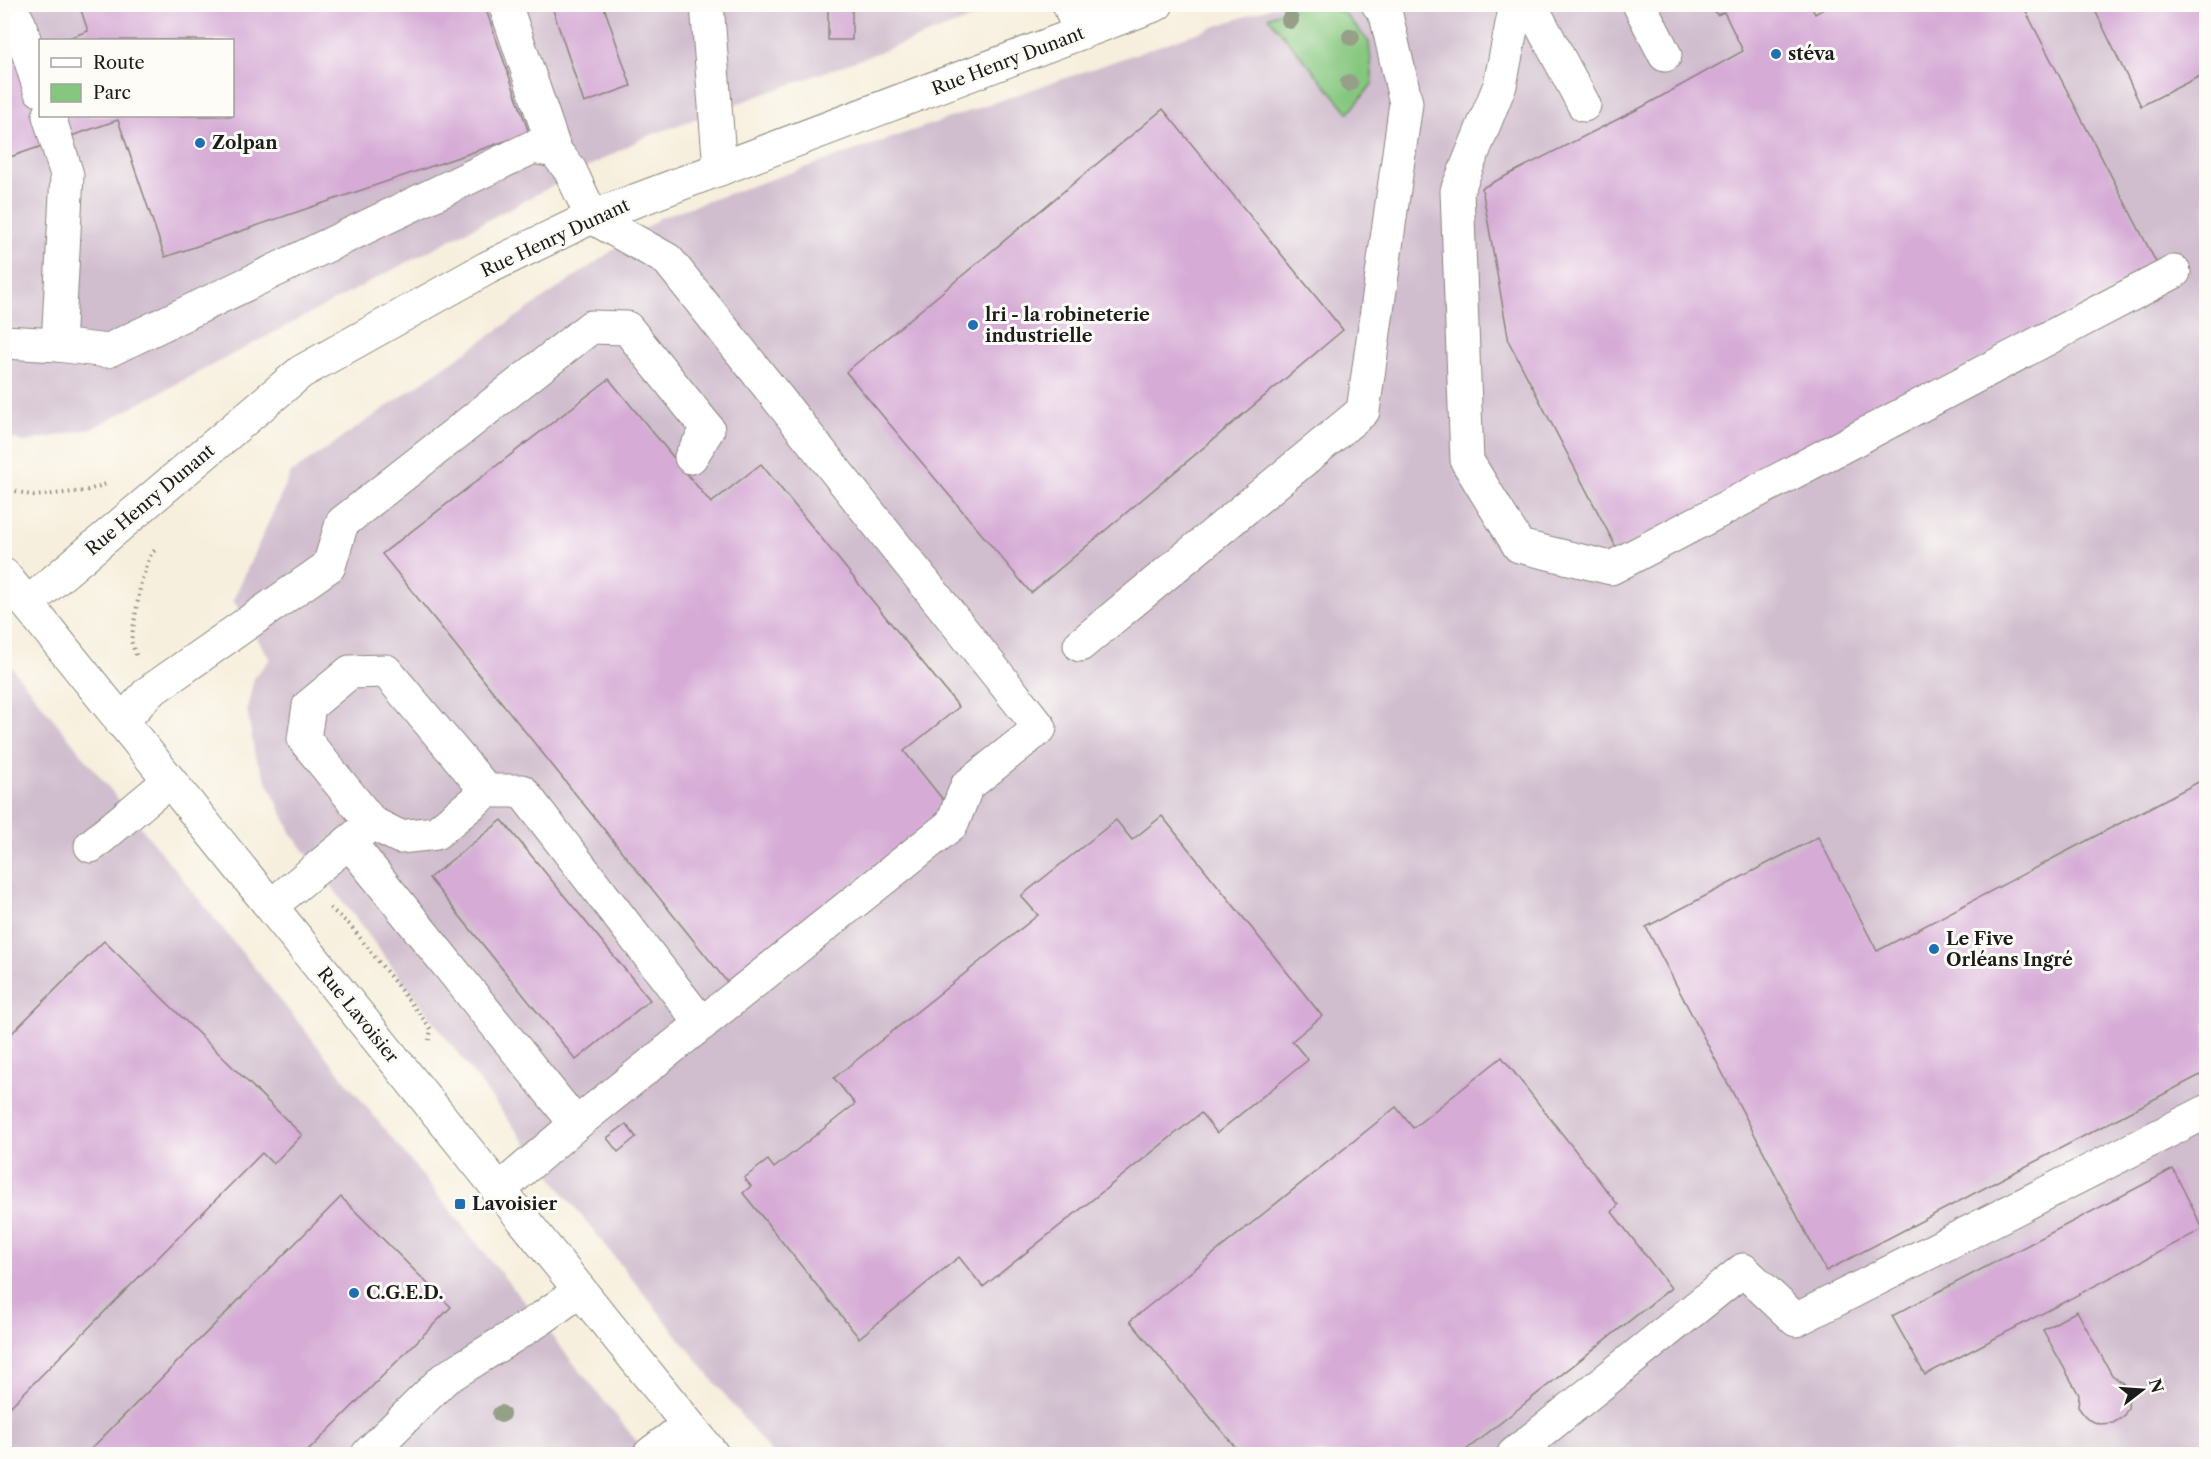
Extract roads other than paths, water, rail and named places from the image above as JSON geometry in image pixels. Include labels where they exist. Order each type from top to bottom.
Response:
[{"type":"street","points":[[8,4],[20,23],[39,87]]},
{"type":"street","points":[[498,1191],[576,1124],[952,824],[967,786],[1041,728],[668,260],[592,217],[570,170],[555,151],[505,4]]},
{"type":"street","points":[[707,4],[720,169]]},
{"type":"street","name":"Rue Henry Dunant","points":[[28,603],[301,372],[487,268],[592,217],[720,169],[1074,19],[1157,4]]},
{"type":"street","points":[[1080,645],[1363,411],[1406,103],[1386,15],[1378,4]]},
{"type":"street","points":[[1516,4],[1500,85],[1457,192],[1467,461],[1519,546],[1611,568],[2174,272]]},
{"type":"street","points":[[1530,4],[1584,105]]},
{"type":"street","points":[[1639,4],[1665,55]]},
{"type":"street","points":[[49,117],[68,175],[58,345]]},
{"type":"street","points":[[4,342],[107,351],[534,147],[555,151]]},
{"type":"street","points":[[121,722],[149,692],[329,566],[342,523],[591,327],[627,328],[708,429],[692,458]]},
{"type":"street","name":"Rue Lavoisier","points":[[4,575],[169,781],[282,897],[498,1191],[712,1455]]},
{"type":"street","points":[[487,791],[386,671],[350,672],[309,706],[304,739],[361,833],[576,1124]]},
{"type":"street","points":[[91,846],[169,781]]},
{"type":"street","points":[[282,897],[361,833],[400,837],[436,833],[487,791],[522,791],[702,1024]]},
{"type":"street","points":[[1514,1455],[1743,1269],[1796,1320],[2206,1112]]},
{"type":"street","points":[[368,1455],[444,1379],[579,1291]]},
{"type":"street","points":[[650,1455],[688,1425]]},
{"type":"place","name":"stéva","points":[[1776,54]]},
{"type":"place","name":"Zolpan","points":[[200,143]]},
{"type":"place","name":"lri - la robineterie industrielle","points":[[973,325]]},
{"type":"place","name":"Le Five Orléans Ingré","points":[[1934,949]]},
{"type":"place","name":"Lavoisier","points":[[460,1204]]},
{"type":"place","name":"C.G.E.D.","points":[[354,1293]]}]
